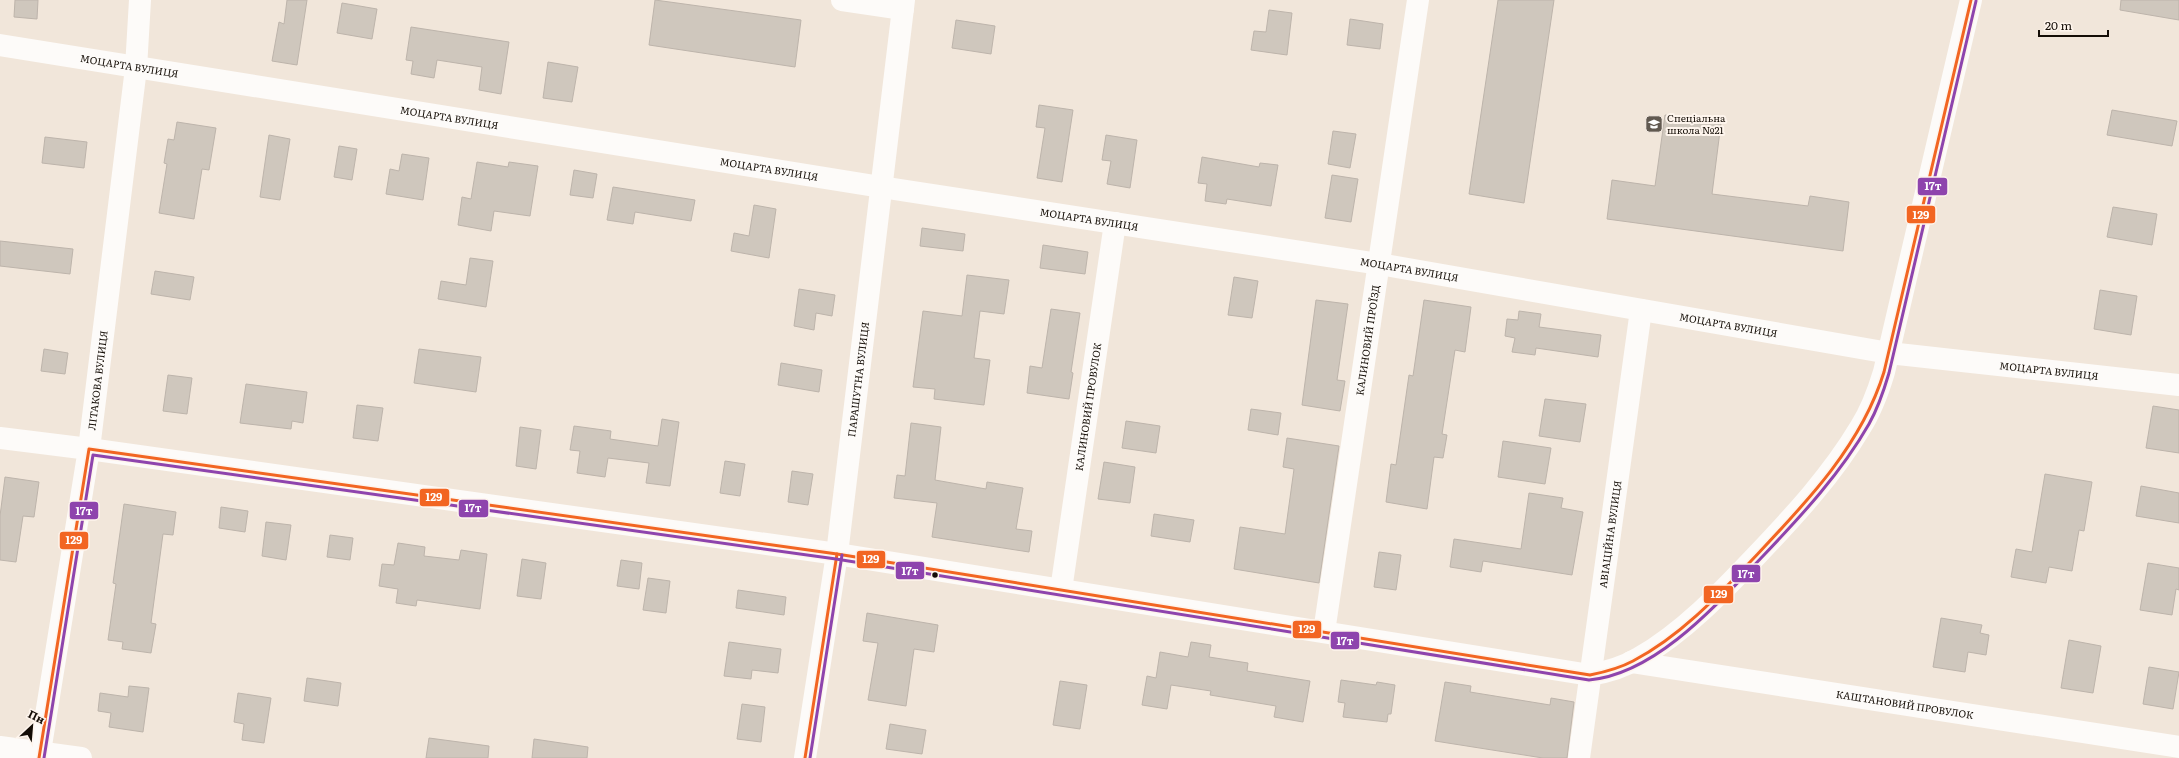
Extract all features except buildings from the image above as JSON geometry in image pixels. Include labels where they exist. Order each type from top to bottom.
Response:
[{"type":"street","name":"ЛІТАКОВА ВУЛИЦЯ","points":[[40,755],[88,449],[136,68],[140,0]]},
{"type":"street","points":[[842,0],[903,4]]},
{"type":"street","name":"КАЛИНОВИЙ ПРОЇЗД","points":[[1324,632],[1418,0]]},
{"type":"street","points":[[0,438],[837,554],[1590,675],[1616,669],[1631,662],[1671,637],[1694,618],[1762,551],[1811,495],[1843,454],[1861,427],[1878,391],[1889,353],[1971,0]]},
{"type":"street","name":"ПАРАШУТНА ВУЛИЦЯ","points":[[805,758],[837,554],[903,4]]},
{"type":"street","name":"МОЦАРТА ВУЛИЦЯ","points":[[0,45],[881,187],[1379,264],[1889,353],[2179,385]]},
{"type":"street","name":"КАЛИНОВИЙ ПРОВУЛОК","points":[[1061,590],[1115,223]]},
{"type":"street","name":"АВІАЦІЙНА ВУЛИЦЯ","points":[[1579,758],[1641,310]]},
{"type":"street","name":"КАШТАНОВИЙ ПРОВУЛОК","points":[[1631,662],[2179,747]]},
{"type":"street","points":[[0,746],[40,755],[81,758]]},
{"type":"transit line","name":"129","points":[[39,758],[89,449],[837,554],[1590,675],[1623,666],[1650,651],[1681,629],[1724,589],[1771,540],[1829,474],[1861,425],[1874,399],[1884,372],[1971,0]]},
{"type":"transit line","name":"17т","points":[[44,758],[93,455],[836,559],[1589,680],[1614,675],[1639,665],[1662,650],[1707,614],[1792,525],[1820,493],[1846,460],[1869,424],[1875,412],[1889,373],[1976,1]]},
{"type":"transit line","name":"129","points":[[805,758],[837,554]]},
{"type":"transit line","name":"17т","points":[[810,758],[842,555]]},
{"type":"place","name":"Спеціальна школа №21","points":[[1654,124]]}]
